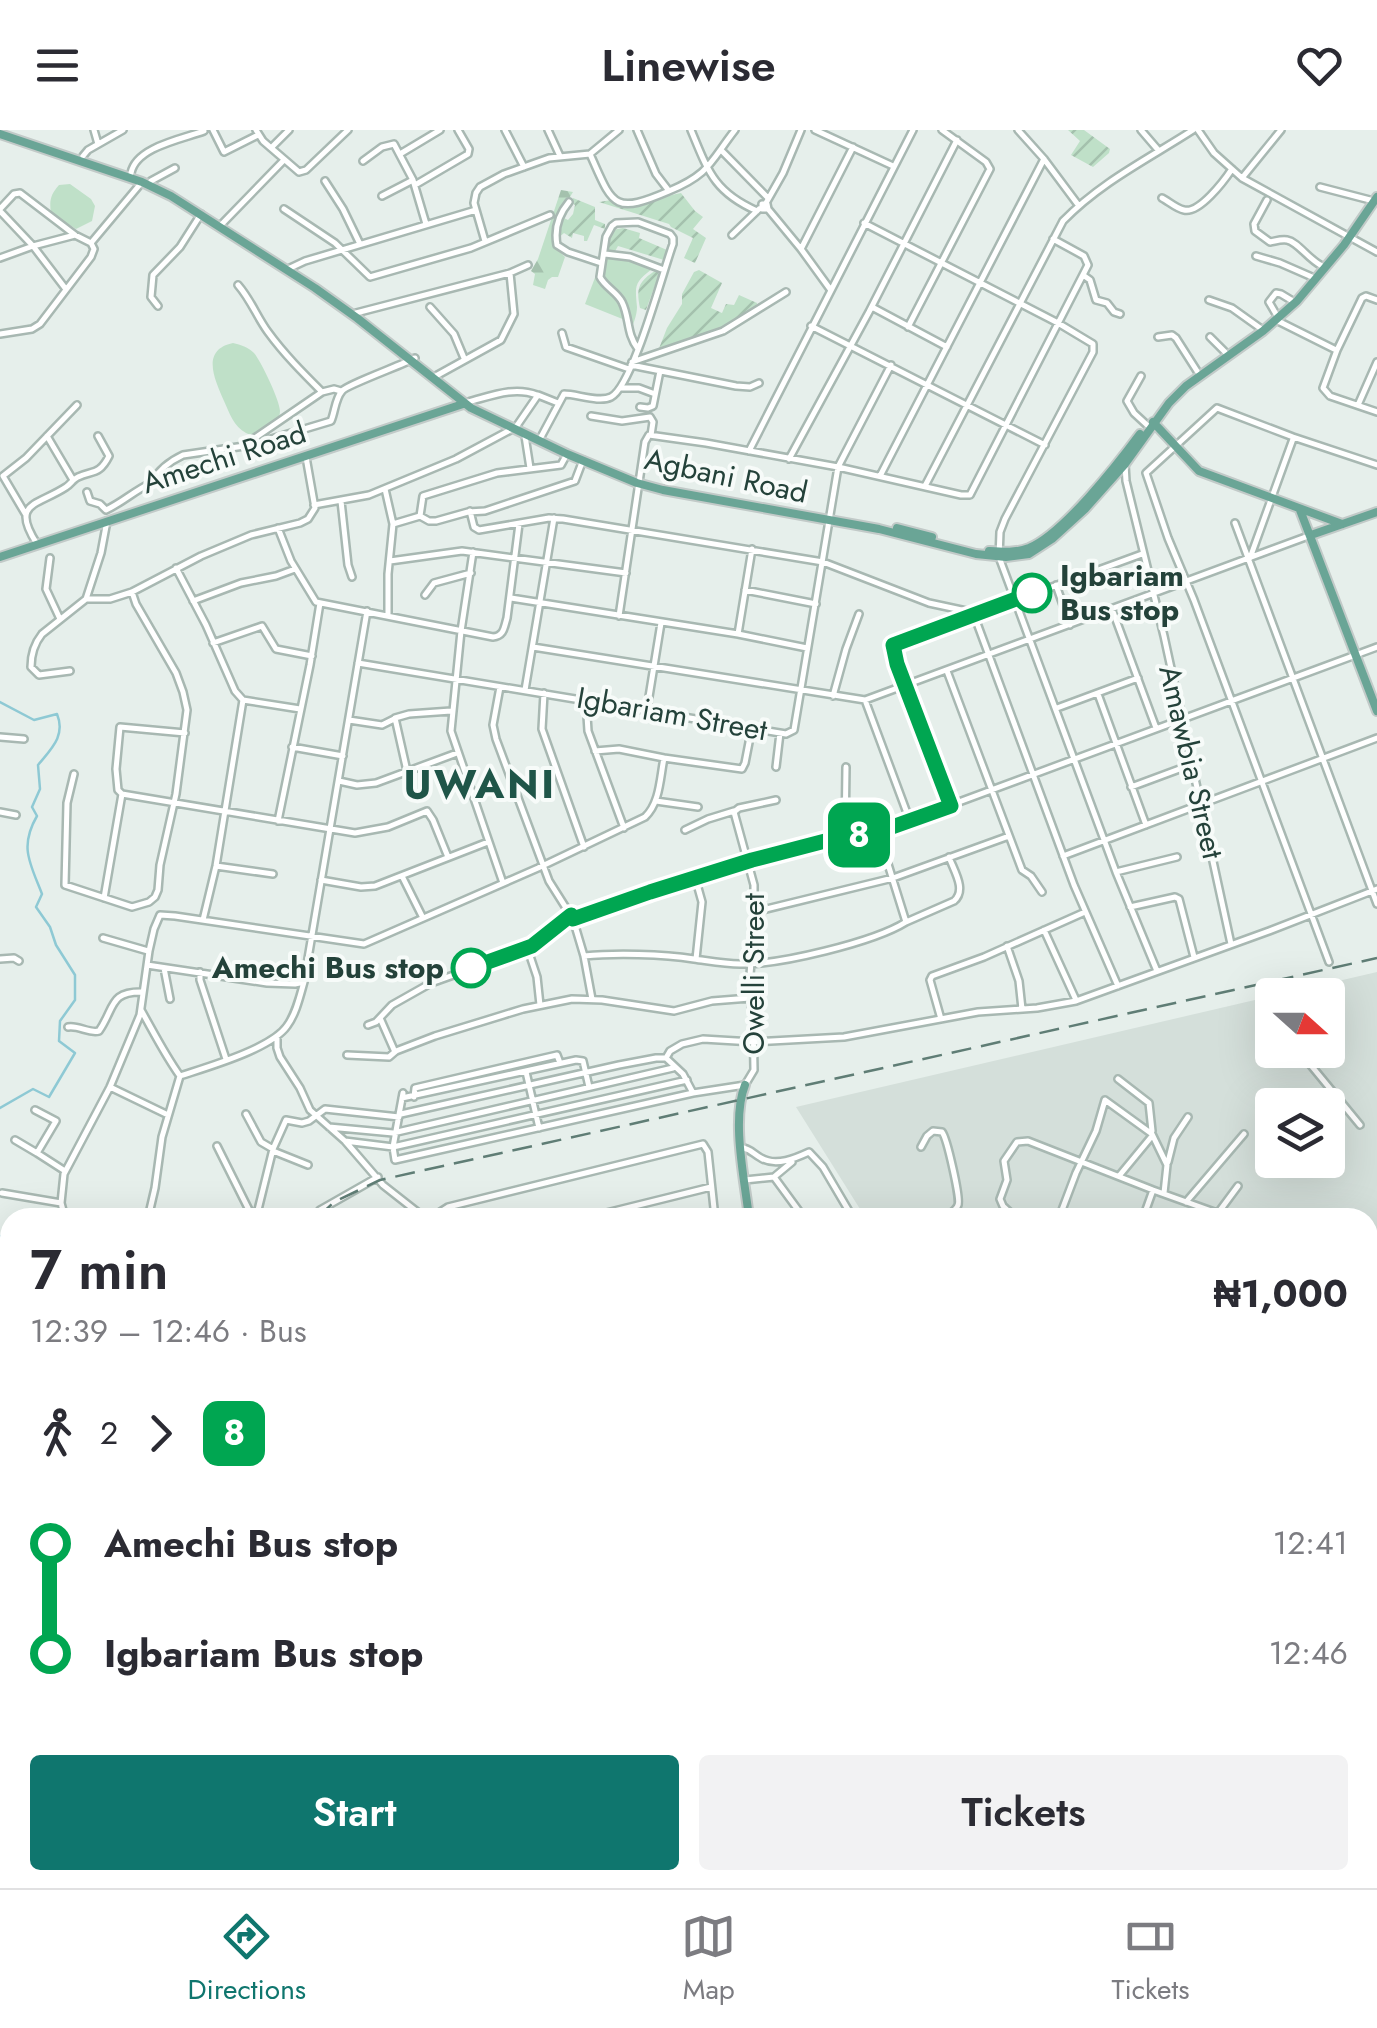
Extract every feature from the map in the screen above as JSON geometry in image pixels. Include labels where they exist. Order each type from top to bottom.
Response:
[{"type":"main road","name":"Agbani Road","points":[[1,132],[130,173],[221,224],[356,312],[466,403]]},
{"type":"main road","name":"Agbani Road","points":[[1,132],[146,181],[221,224]]},
{"type":"main road","name":"Agbani Road","points":[[1150,423],[1192,380],[1314,283],[1375,198],[1377,188]]},
{"type":"main road","name":"Agbani Road","points":[[290,268],[466,403],[566,454],[684,495],[828,518],[976,554],[1029,554],[1052,540],[1085,509],[1167,398],[1196,371],[1276,317],[1348,237]]},
{"type":"main road","name":"Amechi Road","points":[[0,556],[466,403]]},
{"type":"main road","points":[[1150,423],[1199,471],[1342,524]]},
{"type":"main road","name":"Agbani Road","points":[[514,428],[640,482]]},
{"type":"main road","points":[[1300,510],[1377,711]]},
{"type":"main road","points":[[1310,535],[1377,512]]},
{"type":"main road","points":[[744,1085],[740,1100],[740,1147],[749,1208]]},
{"type":"street","points":[[94,130],[98,144]]},
{"type":"street","points":[[82,156],[123,130]]},
{"type":"street","points":[[213,130],[224,152],[257,133],[297,172],[303,172],[348,130]]},
{"type":"street","points":[[271,148],[289,130]]},
{"type":"street","points":[[400,154],[440,130]]},
{"type":"street","points":[[382,196],[468,154],[458,130]]},
{"type":"street","points":[[505,130],[524,167]]},
{"type":"street","points":[[485,241],[476,210],[475,198],[480,188],[524,167],[560,156],[590,154],[619,130]]},
{"type":"street","points":[[637,130],[656,174],[669,191]]},
{"type":"street","points":[[691,130],[710,176],[728,195],[764,206]]},
{"type":"street","points":[[590,154],[616,202],[638,204],[708,169],[735,130]]},
{"type":"street","points":[[732,235],[764,206],[784,173],[801,130]]},
{"type":"street","points":[[815,130],[894,166]]},
{"type":"street","points":[[749,451],[913,130]]},
{"type":"street","points":[[908,327],[986,178],[989,165],[942,130]]},
{"type":"street","points":[[1018,130],[1079,206]]},
{"type":"street","points":[[1028,139],[1036,130]]},
{"type":"street","points":[[1141,130],[1159,151]]},
{"type":"street","points":[[925,486],[1063,221],[1121,173],[1196,130],[1242,178],[1377,252]]},
{"type":"street","points":[[1242,178],[1281,130]]},
{"type":"street","points":[[130,173],[134,161],[142,155],[204,131]]},
{"type":"street","points":[[550,131],[560,156]]},
{"type":"street","points":[[789,459],[958,140]]},
{"type":"street","points":[[363,161],[392,143],[414,182],[426,224]]},
{"type":"street","points":[[802,248],[853,147]]},
{"type":"street","points":[[721,150],[802,248],[830,289]]},
{"type":"street","points":[[880,476],[1044,159]]},
{"type":"street","points":[[221,224],[284,160]]},
{"type":"street","points":[[92,243],[146,181],[175,168]]},
{"type":"street","points":[[1162,198],[1190,210],[1211,196],[1232,169]]},
{"type":"street","points":[[325,181],[360,244]]},
{"type":"street","points":[[1320,187],[1375,198]]},
{"type":"street","points":[[65,288],[0,210],[14,194],[20,193],[74,236],[92,243]]},
{"type":"street","points":[[1268,200],[1254,224],[1256,231],[1270,242],[1293,242],[1322,266]]},
{"type":"street","points":[[569,202],[559,219],[556,240],[562,250],[600,263]]},
{"type":"street","points":[[284,209],[326,236],[370,277],[471,248],[550,215]]},
{"type":"street","points":[[290,268],[305,260],[476,210]]},
{"type":"street","points":[[158,306],[151,297],[152,276],[180,246],[201,214]]},
{"type":"street","points":[[541,437],[565,394],[605,398],[613,395],[638,350],[673,238],[638,222],[622,222],[612,226],[606,237],[600,263],[601,282],[622,301],[630,336],[638,350]]},
{"type":"street","points":[[864,223],[1058,324],[1094,347],[1004,519],[999,554],[1116,872],[1158,971]]},
{"type":"street","points":[[0,258],[74,236]]},
{"type":"street","points":[[620,616],[647,436],[838,466],[961,495],[971,494],[1088,264],[1087,258],[1053,238]]},
{"type":"street","points":[[0,334],[38,326],[91,257],[92,243]]},
{"type":"street","points":[[604,254],[634,258],[664,270]]},
{"type":"street","points":[[1256,256],[1312,277]]},
{"type":"street","points":[[356,312],[528,265]]},
{"type":"street","points":[[434,377],[500,340],[506,332],[514,310],[510,273]]},
{"type":"street","points":[[1083,275],[1090,280],[1096,300],[1120,314]]},
{"type":"street","points":[[238,286],[294,364],[322,392]]},
{"type":"street","points":[[631,365],[723,331],[786,292]]},
{"type":"street","points":[[1291,300],[1276,293],[1272,297],[1269,302],[1276,317],[1337,350]]},
{"type":"street","points":[[1377,300],[1362,298],[1323,388],[1330,396],[1377,412]]},
{"type":"street","points":[[1208,300],[1232,308],[1260,328]]},
{"type":"street","points":[[872,307],[947,347]]},
{"type":"street","points":[[430,308],[454,334],[464,358]]},
{"type":"street","points":[[812,326],[1046,445]]},
{"type":"street","points":[[562,333],[566,347],[631,365],[736,386],[758,384]]},
{"type":"street","points":[[1158,337],[1176,338],[1196,371]]},
{"type":"street","points":[[1210,337],[1224,352]]},
{"type":"street","points":[[87,492],[90,501],[106,510],[151,483],[173,459],[191,452],[243,446],[331,421],[342,391],[348,386],[413,359]]},
{"type":"street","points":[[1358,405],[1377,362]]},
{"type":"street","name":"Igbariam Street","points":[[358,663],[786,734],[794,730],[838,466],[890,365]]},
{"type":"street","points":[[640,406],[652,407],[660,371]]},
{"type":"street","points":[[1141,376],[1127,401],[1150,423]]},
{"type":"street","points":[[618,388],[630,386],[655,394]]},
{"type":"street","points":[[466,403],[522,390],[558,404]]},
{"type":"street","points":[[243,446],[322,392],[342,391]]},
{"type":"street","points":[[314,505],[385,489],[456,459],[514,428],[538,395]]},
{"type":"street","points":[[38,544],[1,474],[32,452],[78,405]]},
{"type":"street","points":[[1329,962],[1146,473],[1218,408],[1377,465]]},
{"type":"street","points":[[591,416],[622,421],[650,417],[651,435]]},
{"type":"street","points":[[524,433],[530,468]]},
{"type":"street","points":[[47,436],[73,480]]},
{"type":"street","points":[[26,515],[34,503],[81,475],[93,474],[108,460],[98,436]]},
{"type":"street","points":[[1249,558],[1293,437]]},
{"type":"street","points":[[86,599],[110,599],[132,592],[251,535],[305,521],[314,505],[305,454]]},
{"type":"street","points":[[420,516],[423,496],[487,476],[561,465],[566,454]]},
{"type":"street","points":[[393,524],[420,516],[436,521],[485,511],[574,482],[583,460]]},
{"type":"street","name":"Amawbia Street","points":[[1124,461],[1231,944]]},
{"type":"street","points":[[385,489],[393,524],[388,616]]},
{"type":"street","points":[[341,501],[352,578]]},
{"type":"street","points":[[470,512],[478,530],[554,518],[823,562],[929,604],[974,614],[1085,912],[1118,986]]},
{"type":"street","points":[[525,690],[554,518]]},
{"type":"street","points":[[70,671],[36,674],[31,658],[36,641],[46,630],[86,599],[107,521]]},
{"type":"street","points":[[1235,523],[1375,890],[1377,904]]},
{"type":"street","points":[[278,528],[295,569],[312,599],[320,604],[493,637],[501,635],[510,598],[519,524]]},
{"type":"street","points":[[533,646],[865,700],[1310,535]]},
{"type":"street","points":[[738,634],[752,550]]},
{"type":"street","points":[[390,560],[441,552],[474,552],[626,573]]},
{"type":"street","points":[[474,552],[450,731],[503,883]]},
{"type":"street","points":[[951,806],[892,649],[895,643],[1142,553]]},
{"type":"street","points":[[50,558],[46,589],[60,619]]},
{"type":"street","points":[[176,568],[242,700],[300,709]]},
{"type":"street","points":[[193,601],[295,569]]},
{"type":"street","points":[[425,595],[434,583],[470,573]]},
{"type":"street","points":[[1056,584],[1070,624]]},
{"type":"street","points":[[745,590],[816,604]]},
{"type":"street","points":[[74,774],[67,802],[67,887],[132,908],[155,898],[185,733],[186,703],[180,682],[132,592]]},
{"type":"street","points":[[510,598],[807,648]]},
{"type":"street","points":[[278,821],[320,604]]},
{"type":"street","points":[[1112,610],[1156,730]]},
{"type":"street","points":[[180,1076],[246,1053],[278,1036],[290,1023],[304,982],[367,611]]},
{"type":"street","points":[[833,696],[859,614]]},
{"type":"street","points":[[647,710],[661,623]]},
{"type":"street","points":[[213,643],[264,626],[276,648],[312,656]]},
{"type":"street","points":[[368,1026],[392,1004],[431,983],[528,949],[572,917],[749,861],[845,836],[878,832],[1377,647]]},
{"type":"street","points":[[947,670],[1022,870],[1042,892]]},
{"type":"street","points":[[1056,709],[1138,678]]},
{"type":"street","points":[[500,687],[494,734],[553,890],[572,917],[592,999]]},
{"type":"street","points":[[544,692],[542,729],[584,847]]},
{"type":"street","points":[[1098,694],[1146,825]]},
{"type":"street","points":[[202,920],[216,866],[242,700]]},
{"type":"street","points":[[586,700],[586,723],[624,828]]},
{"type":"street","points":[[865,700],[910,820]]},
{"type":"street","points":[[349,720],[382,724],[397,716],[451,711]]},
{"type":"street","points":[[394,719],[407,772]]},
{"type":"street","points":[[185,733],[120,727],[118,790],[122,794],[355,833],[377,830],[427,812],[448,857]]},
{"type":"street","points":[[595,751],[619,750],[742,769],[752,727]]},
{"type":"street","points":[[776,767],[780,733]]},
{"type":"street","points":[[0,737],[24,738]]},
{"type":"street","points":[[1064,856],[1377,738]]},
{"type":"street","points":[[292,747],[343,756]]},
{"type":"street","points":[[339,781],[370,785],[457,753]]},
{"type":"street","points":[[62,1208],[65,1171],[110,1088],[134,1032],[149,951],[161,915],[364,944],[543,866],[649,814],[656,801],[664,758]]},
{"type":"street","points":[[1131,787],[1192,764]]},
{"type":"street","points":[[845,836],[846,767]]},
{"type":"street","points":[[104,898],[122,794]]},
{"type":"street","points":[[685,830],[708,819],[776,800]]},
{"type":"street","points":[[656,801],[698,807]]},
{"type":"street","name":"Owelli Street","points":[[734,811],[754,885],[750,964],[753,1074],[744,1085]]},
{"type":"street","points":[[0,812],[16,815]]},
{"type":"street","points":[[878,832],[906,922]]},
{"type":"street","points":[[754,912],[892,878],[1009,836]]},
{"type":"street","points":[[321,880],[367,888],[488,842]]},
{"type":"street","points":[[584,956],[750,964],[860,941],[884,934],[959,897],[961,889],[949,856]]},
{"type":"street","points":[[1116,872],[1177,858]]},
{"type":"street","points":[[216,866],[273,874]]},
{"type":"street","points":[[402,876],[423,918]]},
{"type":"street","points":[[696,876],[702,902],[696,959]]},
{"type":"street","points":[[666,1058],[675,1048],[710,1039],[753,1042],[844,1037],[978,1012],[1076,1001],[1375,890]]},
{"type":"street","points":[[1130,908],[1179,899],[1194,957]]},
{"type":"street","points":[[941,1019],[932,976],[1085,912]]},
{"type":"street","points":[[1044,930],[1076,1001]]},
{"type":"street","points":[[103,938],[149,951]]},
{"type":"street","points":[[1007,946],[1019,981],[1022,1009]]},
{"type":"street","points":[[528,949],[540,1005]]},
{"type":"street","points":[[0,959],[19,961]]},
{"type":"street","points":[[147,965],[267,983],[304,982]]},
{"type":"street","points":[[164,968],[170,999]]},
{"type":"street","points":[[200,972],[226,1059]]},
{"type":"street","points":[[68,1026],[100,1031],[118,997],[128,992],[144,992]]},
{"type":"street","points":[[347,1055],[386,1058],[435,1036],[572,999],[674,1011],[712,1001],[750,998]]},
{"type":"street","points":[[140,1008],[180,1076]]},
{"type":"street","points":[[380,1018],[395,1052]]},
{"type":"street","points":[[278,1036],[276,1048],[280,1057],[316,1116],[345,1141],[383,1185],[414,1208]]},
{"type":"street","points":[[414,1097],[415,1088],[524,1061],[557,1054],[560,1063]]},
{"type":"street","points":[[258,1208],[272,1150],[286,1120],[310,1121],[323,1110],[400,1116],[656,1058],[666,1058],[694,1093]]},
{"type":"street","points":[[589,1087],[581,1060],[414,1097],[403,1096],[392,1157],[394,1160],[744,1085]]},
{"type":"street","points":[[524,1061],[539,1128]]},
{"type":"street","points":[[329,1127],[395,1132],[676,1068]]},
{"type":"street","points":[[1313,1068],[1360,1124]]},
{"type":"street","points":[[151,1208],[162,1137],[180,1076]]},
{"type":"street","points":[[1118,1079],[1149,1102],[1152,1135],[1167,1164]]},
{"type":"street","points":[[345,1141],[392,1147],[687,1080]]},
{"type":"street","points":[[110,1088],[168,1116]]},
{"type":"street","points":[[1063,1208],[1106,1100],[1152,1135]]},
{"type":"street","points":[[36,1110],[56,1122],[37,1153]]},
{"type":"street","points":[[246,1114],[261,1142],[308,1164]]},
{"type":"street","points":[[1164,1194],[1174,1138],[1188,1117]]},
{"type":"street","points":[[921,1147],[933,1131],[944,1134],[960,1200],[956,1208]]},
{"type":"street","points":[[1186,1202],[1244,1134]]},
{"type":"street","points":[[1119,1176],[1152,1135]]},
{"type":"street","points":[[15,1140],[65,1171]]},
{"type":"street","points":[[1005,1208],[1000,1197],[1008,1180],[1004,1160],[1017,1142],[1028,1141],[1205,1208]]},
{"type":"street","points":[[450,1208],[703,1144],[708,1152],[714,1208]]},
{"type":"street","points":[[217,1146],[250,1208]]},
{"type":"street","points":[[740,1147],[752,1149],[760,1158],[795,1160]]},
{"type":"street","points":[[745,1180],[774,1177],[809,1152],[823,1167],[847,1208]]},
{"type":"street","points":[[324,1208],[378,1177]]},
{"type":"street","points":[[774,1177],[797,1208]]},
{"type":"street","points":[[1221,1208],[1238,1186]]},
{"type":"street","points":[[626,1208],[711,1187]]},
{"type":"street","points":[[1147,1208],[1153,1190]]},
{"type":"street","points":[[2,1193],[61,1204]]},
{"type":"shaded area","points":[[1377,972],[1377,1208],[859,1208],[796,1107],[1255,1000],[1255,1068],[1345,1068],[1345,979]]},
{"type":"green space","points":[[1068,130],[1084,130],[1110,149],[1109,153],[1093,167],[1071,155],[1080,141]]},
{"type":"green space","points":[[70,184],[95,206],[92,221],[76,229],[51,213],[54,191],[59,185]]},
{"type":"green space","points":[[561,190],[573,192],[554,233],[558,249],[565,257],[558,277],[548,280],[545,289],[533,285],[535,274],[531,271]]},
{"type":"green space","points":[[681,193],[703,217],[693,229],[706,238],[695,263],[684,258],[693,238],[669,224],[599,202],[612,200],[629,205]]},
{"type":"green space","points":[[573,198],[595,207],[595,220],[605,224],[605,229],[594,225],[587,241],[573,233],[572,238],[564,233],[557,239],[562,217],[568,220],[573,214]]},
{"type":"green space","points":[[623,228],[640,233],[639,238],[667,250],[664,260],[618,246],[614,253],[607,251],[612,230]]},
{"type":"green space","points":[[606,256],[629,259],[652,269],[637,285],[637,310],[630,333],[625,307],[602,280]]},
{"type":"green space","points":[[599,267],[600,282],[623,305],[625,320],[585,304]]},
{"type":"green space","points":[[656,270],[659,274],[646,310],[640,308],[642,282]]},
{"type":"green space","points":[[699,270],[722,283],[711,308],[722,313],[726,304],[734,305],[739,295],[757,303],[756,308],[721,331],[658,351],[682,304],[682,294]]},
{"type":"green space","points":[[233,343],[254,353],[279,406],[276,422],[260,434],[246,433],[235,423],[214,375],[216,352]]},
{"type":"waterway","points":[[0,702],[34,720],[57,714],[60,729],[56,742],[38,765],[40,789],[32,807],[37,816],[28,846],[30,864],[42,894],[36,907],[75,975],[75,1000],[60,1021],[59,1041],[75,1053],[49,1097],[33,1089],[0,1108]]},
{"type":"railway","points":[[328,1208],[380,1180],[1377,958]]},
{"type":"bus line","name":"8","points":[[471,968],[528,949],[571,915],[573,919],[752,860],[878,832],[951,806],[893,645],[1032,593]]},
{"type":"place","name":"Igbariam Bus stop","points":[[1032,593]]},
{"type":"place","name":"Amechi Bus stop","points":[[471,968]]},
{"type":"district","name":"UWANI","points":[[480,784]]}]
